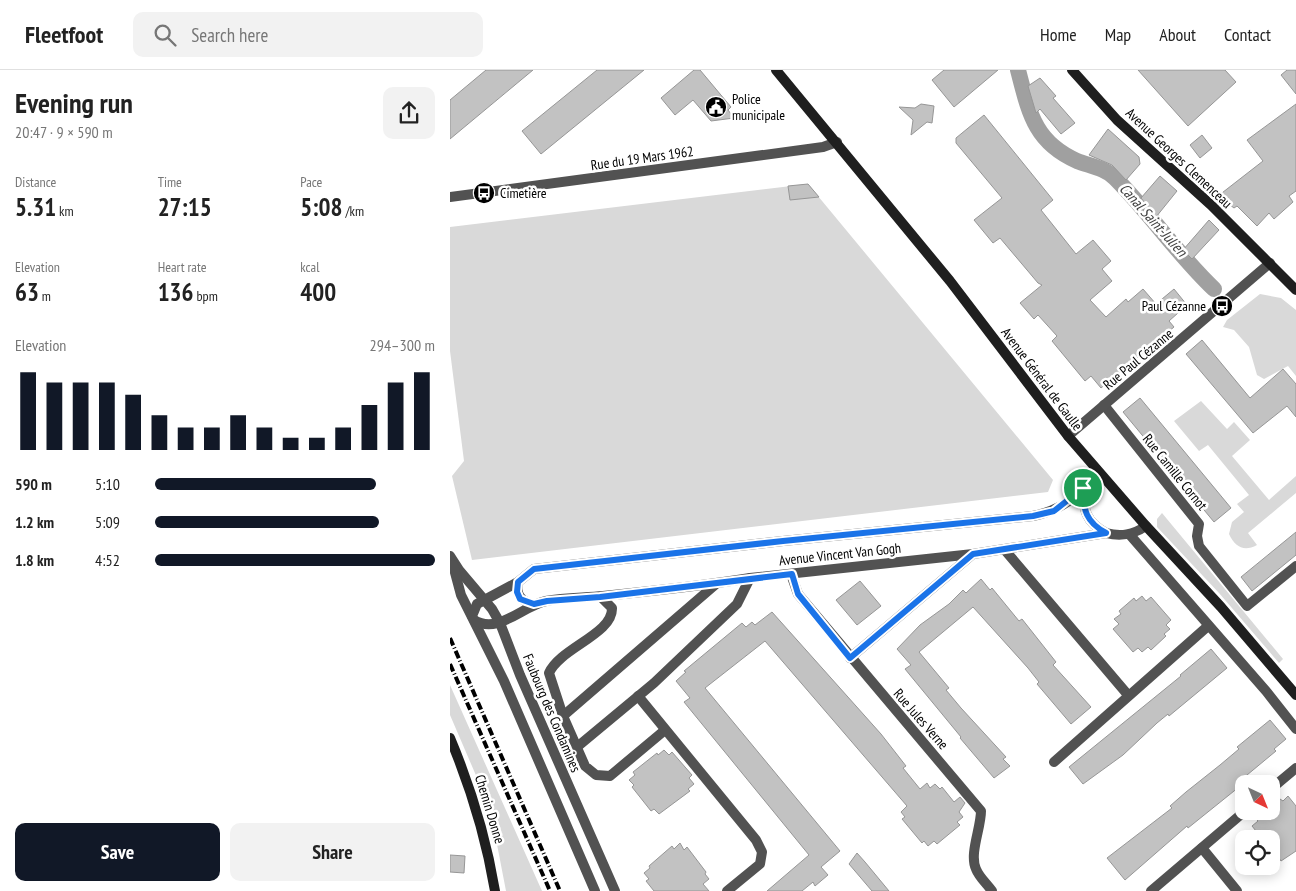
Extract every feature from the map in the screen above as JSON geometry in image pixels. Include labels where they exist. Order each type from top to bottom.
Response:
[{"type":"street","name":"Avenue Général de Gaulle","points":[[776,70],[955,288],[1068,436],[1146,526],[1221,607],[1296,695]]},
{"type":"street","name":"Avenue Georges Clemenceau","points":[[1072,70],[1117,120],[1211,205],[1296,290]]},
{"type":"street","name":"Rue du 19 Mars 1962","points":[[450,197],[823,147],[837,142]]},
{"type":"street","name":"Rue Paul Cézanne","points":[[1068,436],[1270,263]]},
{"type":"street","name":"Rue Camille Cornot","points":[[1104,405],[1199,524],[1197,536],[1199,546],[1248,606],[1296,566]]},
{"type":"street","name":"Avenue Vincent Van Gogh","points":[[473,618],[477,604],[518,582],[534,569],[783,541],[1033,516],[1054,511],[1083,488],[1096,469]]},
{"type":"street","points":[[1083,488],[1083,507],[1088,520],[1106,533]]},
{"type":"street","points":[[1146,526],[1130,535],[1266,691],[1296,729]]},
{"type":"street","name":"Avenue Vincent Van Gogh","points":[[500,623],[534,604],[547,601],[600,597],[716,584],[750,578],[973,554],[1106,533],[1117,536],[1130,535]]},
{"type":"street","points":[[1004,549],[1128,695]]},
{"type":"street","points":[[850,658],[973,554]]},
{"type":"street","points":[[450,557],[462,596],[504,681],[595,891]]},
{"type":"street","name":"Faubourg des Condamines","points":[[450,557],[484,599],[500,623],[520,675],[615,891]]},
{"type":"street","name":"Rue Jules Verne","points":[[792,574],[798,594],[850,658],[981,811],[978,841],[972,855],[976,869],[992,891]]},
{"type":"street","points":[[577,747],[638,696],[737,604],[750,578]]},
{"type":"street","points":[[518,582],[517,592],[520,599],[534,604]]},
{"type":"street","points":[[563,716],[716,584]]},
{"type":"street","points":[[600,597],[612,608],[612,616],[607,624],[564,655],[552,666],[549,673],[563,716],[585,766],[596,775],[610,776],[665,730]]},
{"type":"street","points":[[473,618],[490,626],[500,623]]},
{"type":"street","points":[[1054,762],[1208,626]]},
{"type":"street","points":[[638,696],[756,840],[762,852],[760,864],[727,891]]},
{"type":"street","name":"Chemin Donne","points":[[451,742],[475,800],[487,842],[496,891]]},
{"type":"street","points":[[1280,781],[1296,768]]},
{"type":"street","points":[[1152,891],[1235,820]]},
{"type":"street","points":[[1202,848],[1237,891]]},
{"type":"shaded area","points":[[808,184],[1053,480],[1048,492],[472,560],[452,476],[464,461],[450,351],[450,227]]},
{"type":"shaded area","points":[[1260,294],[1281,298],[1296,310],[1296,376],[1288,366],[1264,379],[1257,375],[1249,347],[1234,330],[1223,327],[1227,320]]},
{"type":"shaded area","points":[[1201,401],[1227,429],[1234,422],[1250,440],[1232,456],[1269,500],[1296,476],[1296,493],[1248,533],[1257,545],[1252,547],[1240,547],[1229,534],[1232,522],[1244,512],[1237,504],[1249,495],[1208,445],[1199,451],[1174,421]]},
{"type":"shaded area","points":[[1162,513],[1283,659],[1279,663],[1219,593],[1157,527],[1157,519]]},
{"type":"shaded area","points":[[450,685],[542,891],[506,891],[490,808],[450,715]]},
{"type":"building","points":[[486,70],[533,70],[450,139],[450,100]]},
{"type":"building","points":[[597,70],[644,70],[541,154],[522,131]]},
{"type":"building","points":[[694,70],[700,70],[731,107],[728,110],[734,118],[711,121],[693,100],[675,115],[661,98]]},
{"type":"building","points":[[944,70],[998,70],[954,107],[932,80]]},
{"type":"building","points":[[1138,70],[1225,70],[1236,82],[1188,126]]},
{"type":"building","points":[[1287,70],[1296,70],[1296,94],[1281,75]]},
{"type":"building","points":[[1040,78],[1056,96],[1053,98],[1075,123],[1061,134],[1040,109],[1036,113],[1028,86]]},
{"type":"building","points":[[921,104],[934,106],[932,123],[927,122],[911,135],[913,120],[899,107],[915,108]]},
{"type":"building","points":[[1296,104],[1296,191],[1289,196],[1293,202],[1274,219],[1269,213],[1257,226],[1237,206],[1234,208],[1218,196],[1263,161],[1247,140]]},
{"type":"building","points":[[984,115],[1053,200],[1041,210],[1076,254],[1093,240],[1111,261],[1102,269],[1112,281],[1090,300],[1106,317],[1126,299],[1128,302],[1143,289],[1156,304],[1174,289],[1187,305],[1169,321],[1174,327],[1101,388],[1091,376],[1085,381],[1052,341],[1057,336],[1038,315],[1034,319],[1020,303],[1042,285],[1038,283],[1000,238],[993,243],[974,220],[1002,198],[956,143],[956,138]]},
{"type":"building","points":[[1108,129],[1139,157],[1140,164],[1126,180],[1112,165],[1089,155]]},
{"type":"building","points":[[1202,135],[1212,148],[1200,158],[1190,145]]},
{"type":"building","points":[[1160,176],[1177,191],[1156,217],[1141,198]]},
{"type":"building","points":[[808,184],[819,197],[790,200],[788,186]]},
{"type":"building","points":[[1209,220],[1219,230],[1192,259],[1183,250]]},
{"type":"building","points":[[1202,340],[1250,398],[1283,369],[1296,384],[1296,417],[1287,406],[1253,433],[1186,354]]},
{"type":"building","points":[[1140,398],[1231,508],[1214,522],[1123,412]]},
{"type":"building","points":[[1296,532],[1296,555],[1252,591],[1241,577]]},
{"type":"building","points":[[981,579],[990,590],[992,588],[1019,621],[1022,619],[1056,662],[1053,665],[1091,707],[1071,724],[1037,684],[1039,682],[1028,668],[973,607],[919,652],[949,688],[946,690],[1006,757],[1003,759],[1010,766],[994,778],[905,669],[911,665],[897,649],[920,625],[949,604],[963,590],[966,593]]},
{"type":"building","points":[[860,581],[881,606],[857,625],[836,600]]},
{"type":"building","points":[[1142,596],[1146,601],[1151,597],[1171,620],[1166,625],[1170,629],[1164,634],[1166,636],[1151,650],[1148,647],[1142,652],[1138,648],[1133,652],[1113,629],[1119,624],[1114,619],[1121,614],[1119,611],[1134,598],[1136,601]]},
{"type":"building","points":[[772,612],[881,734],[906,766],[903,768],[920,789],[927,783],[930,788],[935,784],[940,789],[942,787],[954,802],[960,797],[965,803],[959,812],[963,817],[957,822],[960,825],[937,844],[934,841],[928,846],[924,841],[922,843],[902,819],[905,817],[901,812],[907,806],[765,641],[705,688],[840,851],[821,867],[828,875],[815,886],[813,882],[802,891],[767,891],[809,855],[684,702],[690,698],[676,681],[686,672],[684,671],[742,623],[746,627],[752,622],[755,625]]},
{"type":"building","points":[[1211,649],[1227,668],[1169,716],[1168,714],[1157,723],[1123,755],[1083,784],[1069,767],[1181,676]]},
{"type":"building","points":[[1270,720],[1286,739],[1274,749],[1276,751],[1247,775],[1235,775],[1235,790],[1188,828],[1187,826],[1125,880],[1107,858],[1172,808],[1170,806],[1239,749],[1237,747]]},
{"type":"building","points":[[664,750],[669,755],[672,752],[692,775],[689,778],[694,784],[688,789],[690,791],[659,814],[654,809],[651,811],[632,787],[634,785],[629,780],[635,775],[633,772],[657,753],[658,755]]},
{"type":"building","points":[[1288,796],[1296,806],[1296,851],[1281,861],[1280,830],[1255,830],[1252,826],[1257,820],[1280,820],[1280,799],[1283,801]]},
{"type":"building","points":[[680,843],[684,850],[687,847],[706,872],[705,874],[709,879],[703,884],[709,891],[654,891],[646,881],[649,879],[644,873],[650,868],[649,866],[672,846],[674,849]]},
{"type":"building","points":[[857,853],[889,891],[872,891],[849,864]]},
{"type":"building","points":[[450,855],[465,856],[464,873],[450,872]]},
{"type":"waterway","name":"Canal Saint-Julien","points":[[1018,70],[1030,112],[1042,135],[1051,145],[1063,153],[1077,161],[1102,170],[1115,178],[1214,289]]},
{"type":"railway","points":[[450,638],[560,891]]},
{"type":"railway","points":[[450,664],[550,891]]},
{"type":"place","name":"Police municipale","points":[[716,107]]},
{"type":"place","name":"Cimetière","points":[[484,193]]},
{"type":"place","name":"Paul Cézanne","points":[[1222,306]]},
{"type":"route","points":[[1083,488],[1083,507],[1088,520],[1095,527],[1106,533],[973,554],[850,658],[798,594],[792,574],[534,604],[520,599],[516,588],[518,582],[525,574],[534,569],[783,541],[1033,516],[1054,511],[1064,505],[1083,488]]}]
